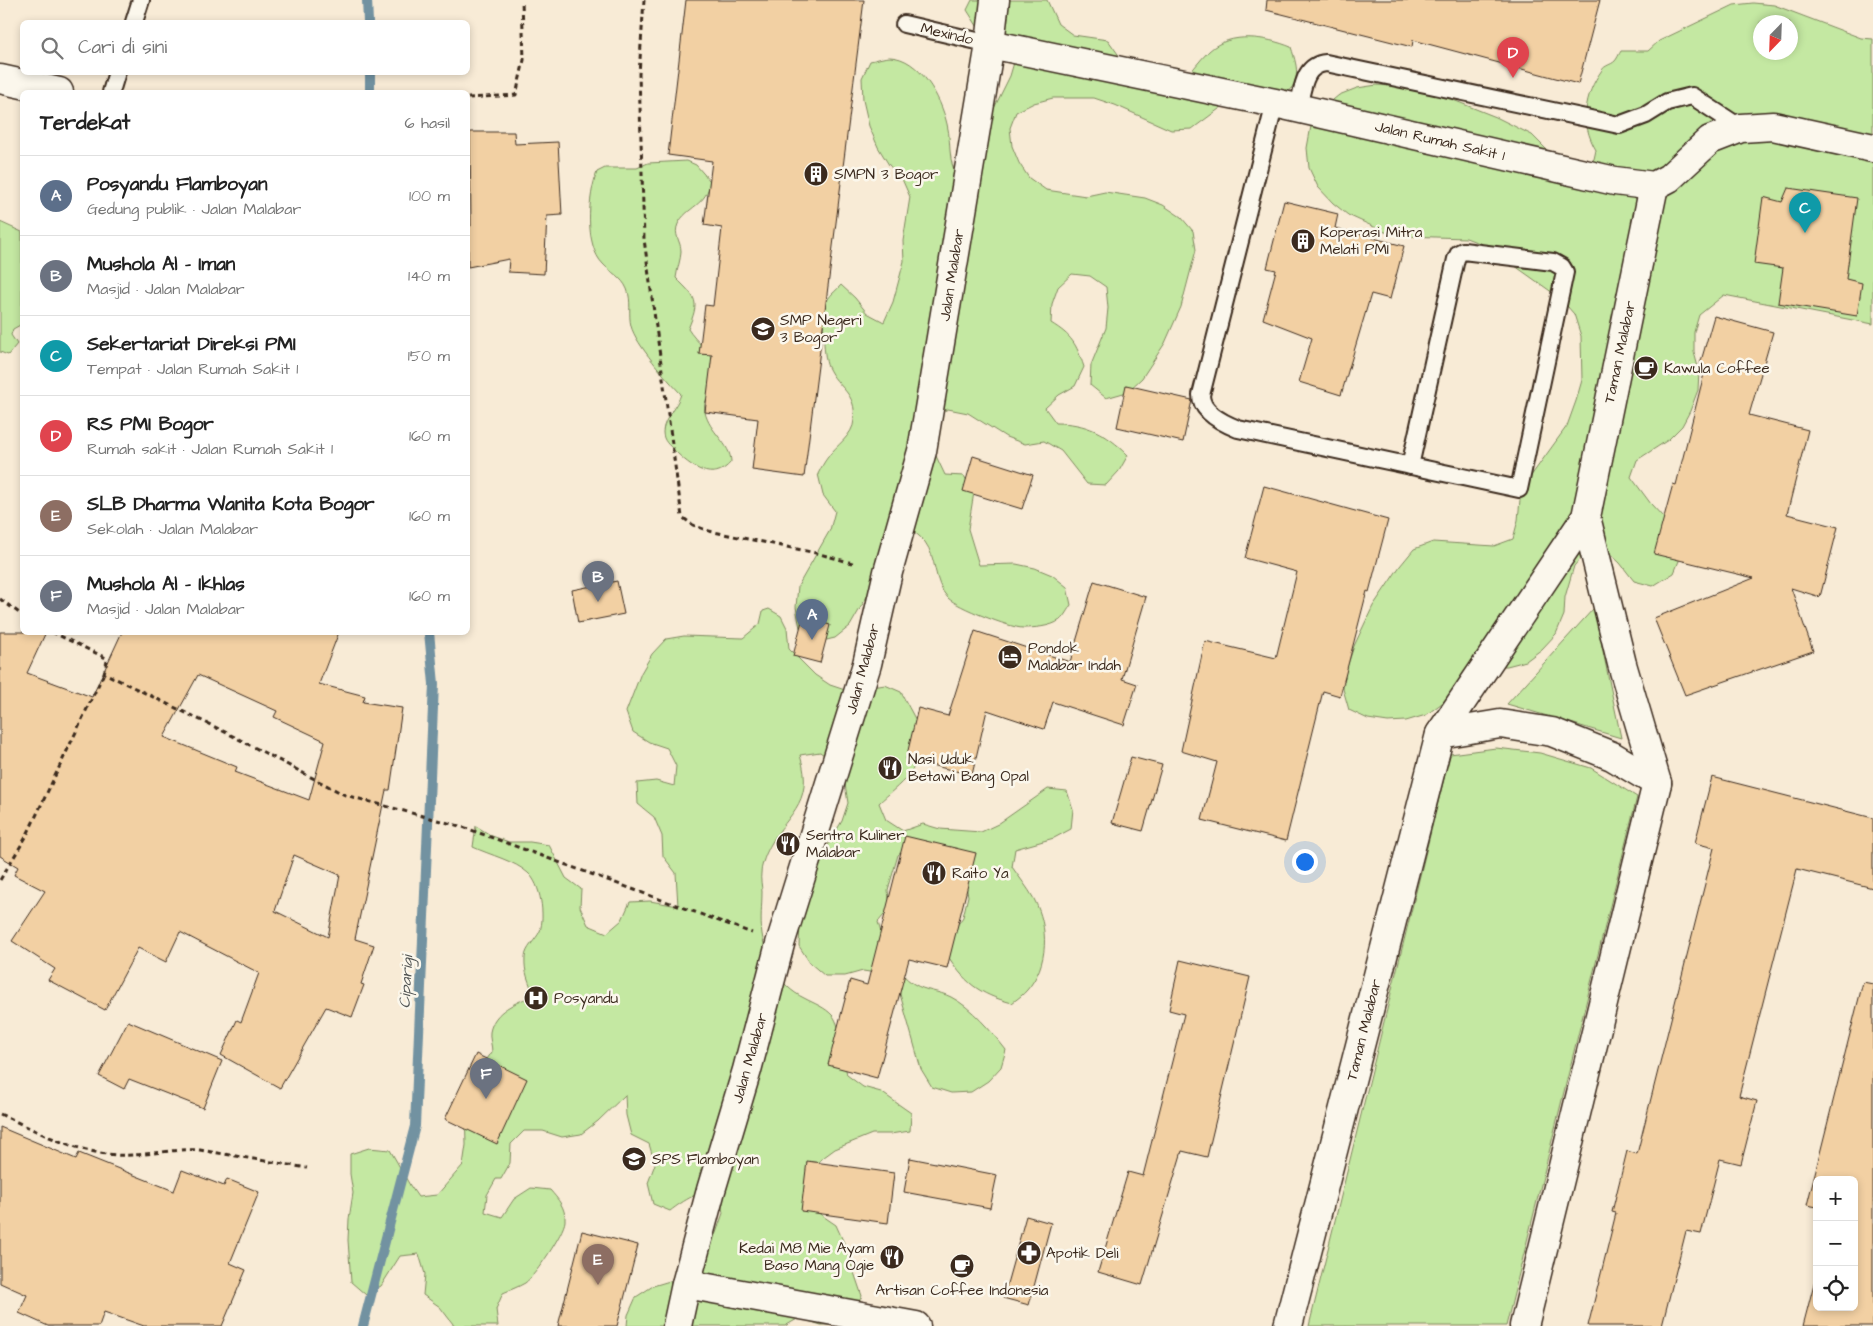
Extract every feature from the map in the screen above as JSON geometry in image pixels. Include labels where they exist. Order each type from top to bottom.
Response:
[{"type":"street","name":"Jalan Malabar","points":[[677,1326],[686,1284],[747,1070],[780,944],[867,664],[888,572],[922,451],[990,44],[995,0]]},
{"type":"street","name":"Jalan Rumah Sakit 1","points":[[990,44],[1287,106],[1615,182],[1654,186]]},
{"type":"street","points":[[0,79],[50,90]]},
{"type":"street","points":[[1654,186],[1669,178],[1710,140],[1741,128],[1773,126],[1873,148]]},
{"type":"street","name":"Taman Malabar","points":[[1288,1326],[1440,734],[1586,518],[1654,186]]},
{"type":"street","name":"Taman Malabar","points":[[1586,518],[1622,664],[1657,783]]},
{"type":"street","points":[[1440,734],[1500,724],[1552,732],[1612,756],[1657,783],[1524,1326]]},
{"type":"street","points":[[686,1284],[916,1326]]},
{"type":"lane","points":[[135,20],[142,0]]},
{"type":"lane","name":"Mexindo","points":[[904,24],[990,44]]},
{"type":"lane","points":[[1410,466],[1456,259],[1459,253],[1463,251],[1553,262],[1562,267],[1565,272],[1519,489],[1410,466],[1238,428],[1223,423],[1201,402],[1204,381],[1287,106],[1308,72],[1316,64],[1326,63],[1619,125],[1646,116],[1667,102],[1692,96],[1741,128]]},
{"type":"lane","points":[[112,90],[116,75]]},
{"type":"path","points":[[470,98],[516,95],[524,60],[522,0]]},
{"type":"path","points":[[644,0],[639,74],[644,239],[682,517],[693,525],[709,531],[816,553],[888,572]]},
{"type":"path","points":[[0,599],[20,614]]},
{"type":"path","points":[[0,880],[26,837],[104,673],[106,658],[58,635]]},
{"type":"path","points":[[104,673],[227,733],[345,795],[400,808],[463,827],[725,922],[780,944]]},
{"type":"path","points":[[0,1114],[70,1146],[115,1155],[146,1155],[183,1149],[200,1150],[307,1168]]},
{"type":"green space","points":[[972,0],[1047,0],[1058,24],[1073,35],[1108,40],[1130,71],[1182,84],[1205,55],[1218,45],[1238,38],[1260,39],[1281,43],[1291,47],[1296,63],[1295,81],[1283,100],[1223,106],[1192,129],[1171,130],[1115,105],[1094,98],[1053,98],[1034,103],[1016,112],[1010,128],[1012,146],[1019,163],[1029,178],[1046,190],[1086,196],[1105,192],[1145,198],[1163,205],[1181,217],[1193,231],[1196,250],[1181,307],[1165,343],[1142,378],[1127,392],[1106,398],[1090,385],[1091,365],[1106,328],[1108,308],[1106,287],[1090,276],[1072,274],[1058,287],[1052,304],[1051,323],[1069,336],[1084,367],[1075,386],[1059,395],[1045,408],[1056,423],[1077,425],[1095,431],[1112,441],[1128,455],[1119,471],[1106,485],[1087,484],[1061,451],[1044,441],[1025,444],[1006,437],[968,413],[948,409],[935,416],[923,451],[936,456],[945,475],[964,476],[974,492],[968,529],[979,565],[1016,564],[1035,568],[1052,575],[1067,587],[1071,605],[1060,620],[1052,624],[1042,627],[1023,628],[996,621],[953,602],[943,592],[929,548],[921,538],[907,527],[881,554],[869,593],[850,626],[835,638],[814,643],[800,628],[796,607],[798,586],[830,530],[835,511],[823,495],[818,474],[831,453],[851,431],[854,420],[853,403],[832,374],[826,362],[824,312],[829,297],[841,285],[867,313],[884,322],[893,302],[904,261],[903,241],[910,197],[902,179],[889,165],[878,147],[869,126],[863,100],[862,78],[870,61],[888,57],[901,59],[911,64],[920,72],[928,81],[944,114],[948,128],[952,162],[958,181],[1010,76],[1018,49],[979,29],[967,10]]},
{"type":"green space","points":[[1753,3],[1774,5],[1861,38],[1873,39],[1873,324],[1724,295],[1699,315],[1694,332],[1694,352],[1699,371],[1698,390],[1690,411],[1682,426],[1668,440],[1637,460],[1631,477],[1664,518],[1681,556],[1674,573],[1653,586],[1634,581],[1620,563],[1606,550],[1586,552],[1574,566],[1565,597],[1564,615],[1556,634],[1542,649],[1526,661],[1507,666],[1487,666],[1473,680],[1426,715],[1406,721],[1388,722],[1368,719],[1349,710],[1343,689],[1346,670],[1354,646],[1373,606],[1414,549],[1433,542],[1494,546],[1513,539],[1518,520],[1520,500],[1528,480],[1567,426],[1576,401],[1582,380],[1581,336],[1574,314],[1560,298],[1487,246],[1466,238],[1405,236],[1385,232],[1348,215],[1318,187],[1309,168],[1307,148],[1311,126],[1322,109],[1339,95],[1357,88],[1377,85],[1418,88],[1496,117],[1532,135],[1550,153],[1587,165],[1594,159],[1596,150],[1588,130],[1586,109],[1591,89],[1596,80],[1603,68],[1615,61],[1621,51],[1648,51],[1659,41],[1734,5]]},
{"type":"green space","points":[[687,161],[696,165],[710,181],[701,201],[686,213],[678,224],[676,231],[681,251],[676,278],[694,300],[694,312],[688,329],[711,355],[717,365],[717,377],[706,400],[705,412],[711,426],[728,449],[731,462],[717,472],[709,472],[695,467],[681,457],[665,440],[663,435],[664,427],[681,394],[639,343],[631,326],[627,289],[622,281],[597,256],[590,233],[591,194],[597,172],[605,168],[637,168],[648,163]]},
{"type":"green space","points":[[0,222],[20,231],[20,325],[13,329],[11,335],[17,344],[8,355],[0,352]]},
{"type":"green space","points":[[1594,608],[1621,738],[1507,704]]},
{"type":"green space","points":[[769,609],[781,616],[787,628],[789,649],[815,675],[830,685],[848,691],[885,685],[901,692],[918,725],[920,749],[918,759],[908,775],[879,803],[886,820],[903,831],[923,824],[940,829],[981,832],[998,824],[1048,789],[1067,791],[1073,809],[1071,829],[1054,838],[1015,849],[1012,867],[1032,895],[1039,910],[1044,934],[1044,946],[1043,958],[1034,980],[1025,992],[1012,1003],[973,986],[959,972],[946,953],[952,933],[963,917],[968,896],[964,876],[913,843],[898,855],[888,890],[890,908],[878,922],[891,956],[901,973],[914,984],[951,997],[974,1013],[1006,1050],[1001,1067],[988,1081],[971,1092],[951,1093],[932,1087],[921,1069],[898,987],[883,974],[863,971],[845,976],[825,976],[810,963],[799,946],[800,923],[805,901],[830,841],[842,821],[848,803],[845,784],[836,764],[820,752],[800,755],[804,773],[804,787],[801,798],[796,809],[773,840],[761,868],[761,929],[764,944],[770,963],[787,987],[833,1016],[840,1035],[847,1075],[863,1087],[881,1092],[911,1113],[910,1131],[872,1134],[835,1149],[820,1160],[807,1193],[814,1210],[836,1225],[844,1243],[862,1296],[853,1312],[840,1325],[821,1325],[799,1318],[785,1326],[627,1326],[628,1315],[636,1297],[653,1286],[673,1280],[705,1251],[716,1233],[723,1213],[719,1191],[699,1193],[670,1211],[653,1204],[648,1183],[655,1164],[649,1144],[631,1135],[626,1115],[625,1095],[598,1121],[581,1134],[562,1137],[543,1131],[524,1131],[511,1144],[510,1163],[501,1179],[496,1179],[487,1195],[485,1212],[502,1217],[514,1199],[531,1188],[550,1190],[563,1208],[565,1221],[555,1244],[530,1279],[503,1293],[496,1309],[498,1326],[453,1326],[440,1307],[423,1295],[425,1274],[419,1254],[400,1256],[381,1286],[366,1295],[351,1282],[348,1240],[353,1193],[350,1174],[350,1154],[369,1148],[390,1150],[418,1197],[437,1195],[463,1165],[466,1145],[465,1104],[469,1085],[492,1052],[490,1034],[492,1024],[507,1008],[534,995],[526,972],[525,954],[540,931],[542,909],[539,892],[532,878],[523,869],[473,847],[476,826],[492,836],[509,842],[530,842],[549,845],[566,878],[581,889],[580,907],[588,925],[607,933],[622,920],[630,902],[650,901],[678,906],[676,873],[663,856],[662,836],[654,817],[638,804],[637,783],[656,781],[674,786],[676,766],[667,748],[649,742],[633,732],[626,712],[641,673],[652,654],[666,639],[684,636],[743,638],[760,624],[763,611]]},
{"type":"green space","points":[[1496,748],[1540,753],[1591,768],[1637,797],[1506,1326],[1309,1326],[1450,754]]},
{"type":"building","points":[[686,0],[864,0],[804,477],[752,470],[758,419],[705,412],[712,355],[699,354],[705,305],[713,306],[722,228],[704,225],[712,161],[668,155]]},
{"type":"building","points":[[1267,0],[1600,0],[1578,84],[1413,40],[1412,47],[1266,10]]},
{"type":"building","points":[[470,132],[514,132],[515,144],[558,142],[562,215],[547,216],[544,274],[508,272],[509,259],[470,267]]},
{"type":"building","points":[[1788,188],[1857,198],[1846,279],[1862,283],[1857,316],[1778,303],[1783,268],[1754,264],[1763,197],[1782,202]]},
{"type":"building","points":[[1284,201],[1338,214],[1335,228],[1404,246],[1390,299],[1371,294],[1341,395],[1299,382],[1312,338],[1263,319],[1276,270],[1267,268]]},
{"type":"building","points":[[1714,316],[1773,332],[1749,415],[1808,430],[1787,514],[1838,527],[1820,597],[1791,588],[1813,651],[1685,695],[1654,618],[1754,578],[1654,554],[1673,484],[1676,485],[1705,370],[1699,368]]},
{"type":"building","points":[[1126,385],[1192,400],[1183,442],[1117,427]]},
{"type":"building","points":[[973,456],[1033,475],[1022,509],[963,491]]},
{"type":"building","points":[[1264,486],[1388,520],[1369,592],[1367,591],[1340,696],[1323,691],[1286,841],[1202,820],[1217,762],[1181,751],[1205,641],[1276,658],[1297,572],[1245,558]]},
{"type":"building","points":[[617,581],[624,614],[578,623],[572,590]]},
{"type":"building","points":[[1094,581],[1146,597],[1122,679],[1137,684],[1124,725],[1053,702],[1044,729],[987,710],[972,775],[906,759],[918,708],[948,716],[975,631],[1070,662]]},
{"type":"building","points":[[803,617],[830,625],[820,663],[793,656]]},
{"type":"building","points":[[0,632],[20,632],[20,635],[45,635],[27,673],[92,697],[121,635],[338,635],[319,684],[365,696],[363,702],[402,708],[390,790],[386,790],[355,939],[374,945],[361,984],[364,985],[352,1017],[326,1007],[280,1088],[221,1055],[237,1020],[241,1022],[259,973],[180,932],[166,962],[138,948],[105,1010],[48,980],[55,969],[12,941],[45,891],[14,875],[18,867],[0,856]],"holes":[[[198,675],[277,711],[274,717],[325,741],[309,800],[235,772],[237,767],[164,737]],[[294,855],[340,875],[328,937],[275,911]]]},
{"type":"building","points":[[1131,757],[1162,765],[1143,831],[1112,823]]},
{"type":"building","points":[[1712,777],[1873,818],[1873,888],[1797,869],[1739,1096],[1757,1101],[1741,1164],[1720,1159],[1701,1234],[1686,1231],[1662,1326],[1588,1326],[1616,1213],[1612,1212],[1627,1151],[1637,1154],[1714,848],[1695,843]]},
{"type":"building","points":[[905,836],[976,853],[947,968],[909,959],[877,1078],[828,1065],[850,980],[867,985]]},
{"type":"building","points":[[1180,960],[1250,977],[1207,1157],[1182,1151],[1142,1285],[1098,1272],[1128,1172],[1143,1176],[1184,1014],[1169,1010]]},
{"type":"building","points":[[1863,982],[1873,984],[1873,1326],[1803,1326],[1813,1287],[1813,1311],[1858,1311],[1858,1176],[1814,1176]]},
{"type":"building","points":[[128,1021],[222,1061],[203,1108],[129,1079],[124,1089],[99,1076]]},
{"type":"building","points":[[476,1054],[527,1079],[497,1144],[445,1119]]},
{"type":"building","points":[[0,1127],[76,1159],[79,1153],[174,1191],[182,1170],[224,1186],[227,1179],[259,1192],[230,1263],[246,1270],[222,1326],[144,1326],[104,1312],[99,1326],[48,1326],[19,1313],[27,1295],[0,1283]]},
{"type":"building","points":[[910,1158],[997,1175],[990,1208],[904,1192]]},
{"type":"building","points":[[807,1161],[894,1173],[888,1223],[801,1211]]},
{"type":"building","points":[[1813,1181],[1813,1206],[1807,1205]]},
{"type":"building","name":"Apotik Deli","points":[[1026,1216],[1051,1223],[1029,1305],[1003,1298]]},
{"type":"building","points":[[582,1231],[638,1245],[617,1326],[558,1326]]},
{"type":"waterway","name":"Ciparigi","points":[[367,0],[368,20]]},
{"type":"waterway","name":"Ciparigi","points":[[370,75],[370,90]]},
{"type":"waterway","name":"Ciparigi","points":[[363,1326],[415,1126],[434,684],[429,635]]},
{"type":"place","name":"RS PMI Bogor","points":[[1513,78]]},
{"type":"place","name":"SMPN 3 Bogor","points":[[816,174]]},
{"type":"place","name":"Sekertariat Direksi PMI","points":[[1805,233]]},
{"type":"place","name":"Koperasi Mitra Melati PMI","points":[[1303,241]]},
{"type":"place","name":"SMP Negeri 3 Bogor","points":[[763,329]]},
{"type":"place","name":"Kawula Coffee","points":[[1646,368]]},
{"type":"place","name":"Mushola Al - Iman","points":[[598,602]]},
{"type":"place","name":"Posyandu Flamboyan","points":[[812,640]]},
{"type":"place","name":"Pondok Malabar Indah","points":[[1010,657]]},
{"type":"place","name":"Nasi Uduk Betawi Bang Opal","points":[[890,768]]},
{"type":"place","name":"Sentra Kuliner Malabar","points":[[788,844]]},
{"type":"place","name":"Raito Ya","points":[[934,873]]},
{"type":"place","name":"Posyandu","points":[[536,998]]},
{"type":"place","name":"Mushola Al - Ikhlas","points":[[486,1099]]},
{"type":"place","name":"SPS Flamboyan","points":[[634,1159]]},
{"type":"place","name":"Apotik Deli","points":[[1029,1253]]},
{"type":"place","name":"Kedai M8 Mie Ayam Baso Mang Ogie","points":[[892,1257]]},
{"type":"place","name":"Artisan Coffee Indonesia","points":[[962,1266]]},
{"type":"place","name":"SLB Dharma Wanita Kota Bogor","points":[[598,1285]]}]
